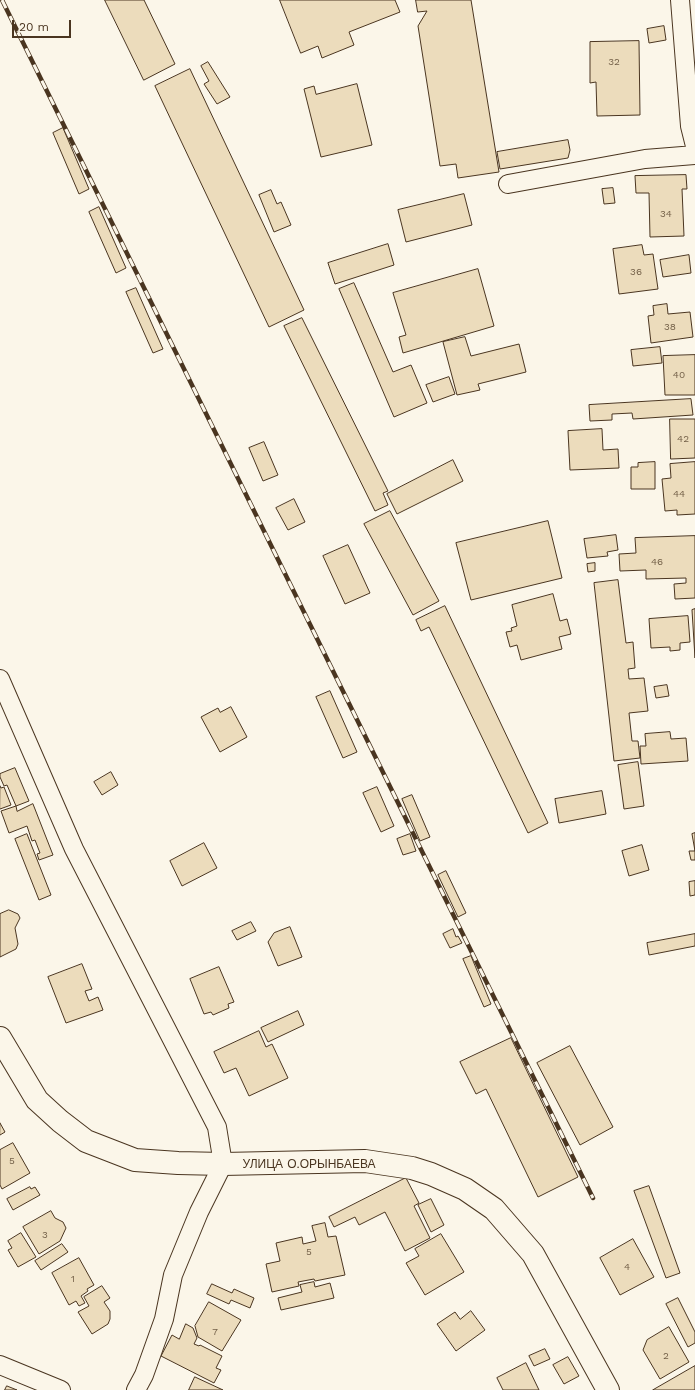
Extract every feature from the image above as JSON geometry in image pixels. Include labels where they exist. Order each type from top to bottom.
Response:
[{"type":"street","points":[[680,0],[690,126],[695,146]]},
{"type":"street","points":[[508,184],[645,159],[695,155]]},
{"type":"street","points":[[0,680],[74,849],[216,1127],[223,1164],[199,1212],[173,1274],[164,1319],[144,1375],[136,1390]]},
{"type":"street","name":"УЛИЦА О.ОРЫНБАЕВА","points":[[0,1038],[37,1100],[60,1121],[86,1141],[135,1160],[223,1164],[365,1162],[412,1168],[431,1174],[465,1189],[494,1209],[533,1254],[608,1390]]},
{"type":"street","points":[[0,1365],[61,1390]]},
{"type":"building","points":[[105,0],[144,0],[175,64],[144,80]]},
{"type":"building","points":[[280,0],[395,0],[400,12],[349,32],[354,45],[322,58],[318,46],[301,53]]},
{"type":"building","points":[[416,0],[471,0],[499,172],[458,178],[456,164],[440,166],[418,26],[427,11],[418,12]]},
{"type":"building","points":[[664,26],[666,40],[649,43],[647,29]]},
{"type":"building","points":[[639,41],[640,115],[597,116],[596,82],[590,83],[590,42]]},
{"type":"building","points":[[208,62],[230,97],[217,104],[204,84],[209,81],[201,66]]},
{"type":"building","points":[[190,69],[304,310],[269,327],[155,86]]},
{"type":"building","points":[[357,84],[372,145],[321,157],[304,89],[314,86],[316,94]]},
{"type":"building","points":[[63,128],[89,189],[79,194],[53,133]]},
{"type":"building","points":[[568,140],[570,150],[568,158],[500,169],[497,152]]},
{"type":"building","points":[[686,175],[687,189],[682,189],[684,236],[650,237],[649,193],[636,193],[635,176]]},
{"type":"building","points":[[613,188],[615,203],[604,204],[602,189]]},
{"type":"building","points":[[271,190],[277,204],[281,202],[291,225],[274,232],[259,195]]},
{"type":"building","points":[[464,194],[472,225],[406,242],[398,210]]},
{"type":"building","points":[[99,207],[126,268],[116,273],[89,212]]},
{"type":"building","points":[[388,244],[394,265],[335,284],[328,263]]},
{"type":"building","points":[[642,245],[644,255],[653,254],[658,289],[619,294],[613,249]]},
{"type":"building","points":[[689,255],[691,273],[663,277],[660,260]]},
{"type":"building","points":[[478,269],[494,326],[403,353],[399,337],[406,335],[393,293]]},
{"type":"building","points":[[354,283],[393,372],[411,365],[427,403],[394,417],[339,289]]},
{"type":"building","points":[[136,288],[163,349],[153,353],[126,292]]},
{"type":"building","points":[[667,304],[668,314],[690,312],[693,337],[651,343],[648,316],[654,315],[653,306]]},
{"type":"building","points":[[302,318],[388,491],[383,493],[388,505],[375,511],[284,326]]},
{"type":"building","points":[[465,337],[471,356],[519,344],[526,372],[478,384],[480,390],[457,395],[443,342]]},
{"type":"building","points":[[660,347],[662,363],[633,366],[631,350]]},
{"type":"building","points":[[695,355],[695,395],[665,395],[663,356]]},
{"type":"building","points":[[449,377],[455,394],[433,402],[426,385]]},
{"type":"building","points":[[691,399],[693,415],[633,419],[632,413],[612,414],[612,420],[590,421],[589,405]]},
{"type":"building","points":[[670,419],[695,419],[695,458],[671,459]]},
{"type":"building","points":[[602,429],[603,450],[618,449],[619,468],[570,470],[568,431]]},
{"type":"building","points":[[264,442],[278,475],[263,481],[249,448]]},
{"type":"building","points":[[453,460],[463,481],[397,514],[387,494]]},
{"type":"building","points":[[655,462],[655,489],[631,489],[631,467],[638,467],[638,463]]},
{"type":"building","points":[[695,462],[695,514],[677,515],[677,510],[665,511],[662,479],[671,478],[670,464]]},
{"type":"building","points":[[294,499],[305,522],[288,530],[276,508]]},
{"type":"building","points":[[390,511],[439,601],[413,615],[364,524]]},
{"type":"building","points":[[548,521],[562,578],[471,600],[456,543]]},
{"type":"building","points":[[616,535],[618,550],[607,552],[608,556],[587,558],[584,539]]},
{"type":"building","points":[[695,536],[695,598],[675,599],[674,584],[686,583],[686,578],[646,579],[646,570],[620,571],[619,554],[636,553],[635,538]]},
{"type":"building","points":[[348,545],[370,593],[345,604],[323,556]]},
{"type":"building","points":[[595,563],[595,571],[588,572],[587,564]]},
{"type":"building","points":[[618,580],[626,643],[633,642],[635,668],[628,669],[629,679],[644,678],[648,711],[629,713],[632,741],[638,741],[640,758],[614,761],[594,583]]},
{"type":"building","points":[[553,594],[560,621],[567,619],[571,634],[559,637],[562,649],[521,660],[517,645],[510,647],[506,632],[512,631],[511,628],[517,626],[512,605]]},
{"type":"building","points":[[445,606],[548,823],[528,833],[429,627],[421,631],[416,620]]},
{"type":"building","points":[[695,609],[695,658],[692,610]]},
{"type":"building","points":[[688,616],[690,642],[680,643],[680,650],[670,651],[670,647],[651,648],[649,619]]},
{"type":"building","points":[[667,685],[669,696],[656,698],[654,687]]},
{"type":"building","points":[[330,691],[357,752],[343,758],[316,697]]},
{"type":"building","points":[[231,707],[247,737],[220,752],[201,717],[218,708],[220,712]]},
{"type":"building","points":[[670,732],[671,739],[686,738],[688,761],[641,764],[640,746],[646,746],[645,734]]},
{"type":"building","points":[[638,762],[644,806],[624,809],[618,765]]},
{"type":"building","points":[[15,768],[29,801],[16,806],[7,785],[4,786],[0,777],[0,774]]},
{"type":"building","points":[[111,772],[118,785],[102,795],[94,782]]},
{"type":"building","points":[[0,786],[1,788],[4,787],[11,805],[0,809]]},
{"type":"building","points":[[377,787],[394,826],[381,832],[363,793]]},
{"type":"building","points":[[602,791],[606,814],[559,823],[555,799]]},
{"type":"building","points":[[412,795],[430,837],[420,841],[402,799]]},
{"type":"building","points":[[33,804],[53,855],[39,860],[37,854],[40,853],[35,840],[32,841],[27,826],[9,833],[1,811],[16,806],[17,811]]},
{"type":"building","points":[[695,833],[695,851],[692,834]]},
{"type":"building","points":[[27,834],[51,895],[39,900],[15,839]]},
{"type":"building","points":[[410,834],[416,851],[403,855],[397,839]]},
{"type":"building","points":[[204,843],[217,868],[182,886],[170,861]]},
{"type":"building","points":[[642,845],[649,870],[629,876],[622,851]]},
{"type":"building","points":[[689,851],[695,851],[695,860],[691,860]]},
{"type":"building","points":[[446,871],[466,913],[458,917],[438,875]]},
{"type":"building","points":[[695,881],[695,895],[690,896],[689,882]]},
{"type":"building","points":[[9,910],[18,914],[20,918],[15,928],[18,944],[16,949],[0,957],[0,914]]},
{"type":"building","points":[[251,922],[256,931],[237,940],[232,931]]},
{"type":"building","points":[[290,927],[302,957],[278,966],[268,942],[274,933]]},
{"type":"building","points":[[453,929],[456,937],[458,936],[462,943],[450,948],[443,934]]},
{"type":"building","points":[[695,934],[695,946],[649,955],[647,943]]},
{"type":"building","points":[[471,956],[491,1004],[484,1007],[463,959]]},
{"type":"building","points":[[82,964],[92,989],[85,991],[89,1001],[98,997],[103,1010],[66,1023],[48,977]]},
{"type":"building","points":[[219,967],[234,1002],[228,1004],[229,1008],[213,1015],[211,1012],[204,1014],[190,979]]},
{"type":"building","points":[[298,1011],[304,1025],[268,1042],[261,1028]]},
{"type":"building","points":[[259,1031],[266,1047],[272,1044],[288,1078],[249,1096],[236,1068],[224,1073],[214,1052]]},
{"type":"building","points":[[511,1038],[578,1177],[538,1197],[486,1089],[476,1094],[460,1062]]},
{"type":"building","points":[[570,1046],[613,1127],[580,1145],[537,1063]]},
{"type":"building","points":[[0,1123],[5,1132],[0,1135]]},
{"type":"building","points":[[13,1143],[30,1173],[2,1189],[0,1185],[0,1150]]},
{"type":"building","points":[[406,1178],[419,1203],[414,1206],[430,1238],[405,1251],[385,1212],[359,1225],[355,1217],[334,1227],[329,1217]]},
{"type":"building","points":[[649,1186],[680,1273],[666,1278],[634,1191]]},
{"type":"building","points":[[30,1187],[31,1189],[35,1187],[40,1195],[13,1210],[7,1199]]},
{"type":"building","points":[[431,1199],[444,1225],[431,1232],[418,1205]]},
{"type":"building","points":[[51,1211],[55,1218],[63,1222],[66,1228],[60,1241],[39,1254],[23,1227]]},
{"type":"building","points":[[325,1223],[328,1237],[336,1236],[345,1275],[315,1281],[314,1279],[298,1282],[299,1286],[272,1292],[266,1264],[280,1261],[276,1243],[302,1237],[303,1244],[316,1241],[312,1226]]},
{"type":"building","points":[[21,1233],[36,1257],[18,1267],[8,1250],[12,1248],[8,1241]]},
{"type":"building","points":[[441,1234],[464,1272],[425,1295],[406,1263],[419,1256],[415,1249]]},
{"type":"building","points":[[633,1239],[654,1277],[620,1295],[600,1258]]},
{"type":"building","points":[[62,1244],[68,1252],[41,1270],[35,1261]]},
{"type":"building","points":[[79,1258],[94,1285],[87,1289],[88,1291],[81,1296],[85,1303],[79,1306],[76,1301],[69,1305],[52,1273]]},
{"type":"building","points":[[314,1282],[315,1287],[330,1283],[334,1298],[281,1310],[278,1298],[302,1292],[300,1285]]},
{"type":"building","points":[[212,1284],[232,1293],[234,1289],[254,1298],[250,1308],[231,1300],[229,1304],[207,1294]]},
{"type":"building","points":[[102,1286],[110,1298],[104,1302],[110,1311],[110,1319],[108,1324],[92,1334],[78,1312],[89,1306],[84,1297]]},
{"type":"building","points":[[678,1298],[695,1332],[695,1343],[688,1347],[666,1304]]},
{"type":"building","points":[[209,1302],[241,1320],[222,1351],[198,1337],[195,1326]]},
{"type":"building","points":[[471,1311],[485,1330],[456,1351],[437,1324],[455,1312],[460,1319]]},
{"type":"building","points":[[186,1324],[193,1328],[197,1338],[194,1344],[200,1345],[222,1356],[216,1368],[221,1370],[214,1383],[161,1356],[172,1335],[179,1339]]},
{"type":"building","points":[[669,1327],[689,1362],[660,1379],[643,1350],[647,1340]]},
{"type":"building","points":[[545,1349],[550,1359],[534,1366],[529,1356]]},
{"type":"building","points":[[568,1357],[579,1376],[564,1384],[553,1365]]},
{"type":"building","points":[[526,1363],[539,1390],[503,1390],[497,1378]]},
{"type":"building","points":[[695,1366],[695,1390],[653,1390]]},
{"type":"building","points":[[195,1377],[223,1390],[189,1390]]},
{"type":"building","points":[[7,1386],[17,1390],[5,1390]]},
{"type":"railway","points":[[2,0],[593,1198]]}]
